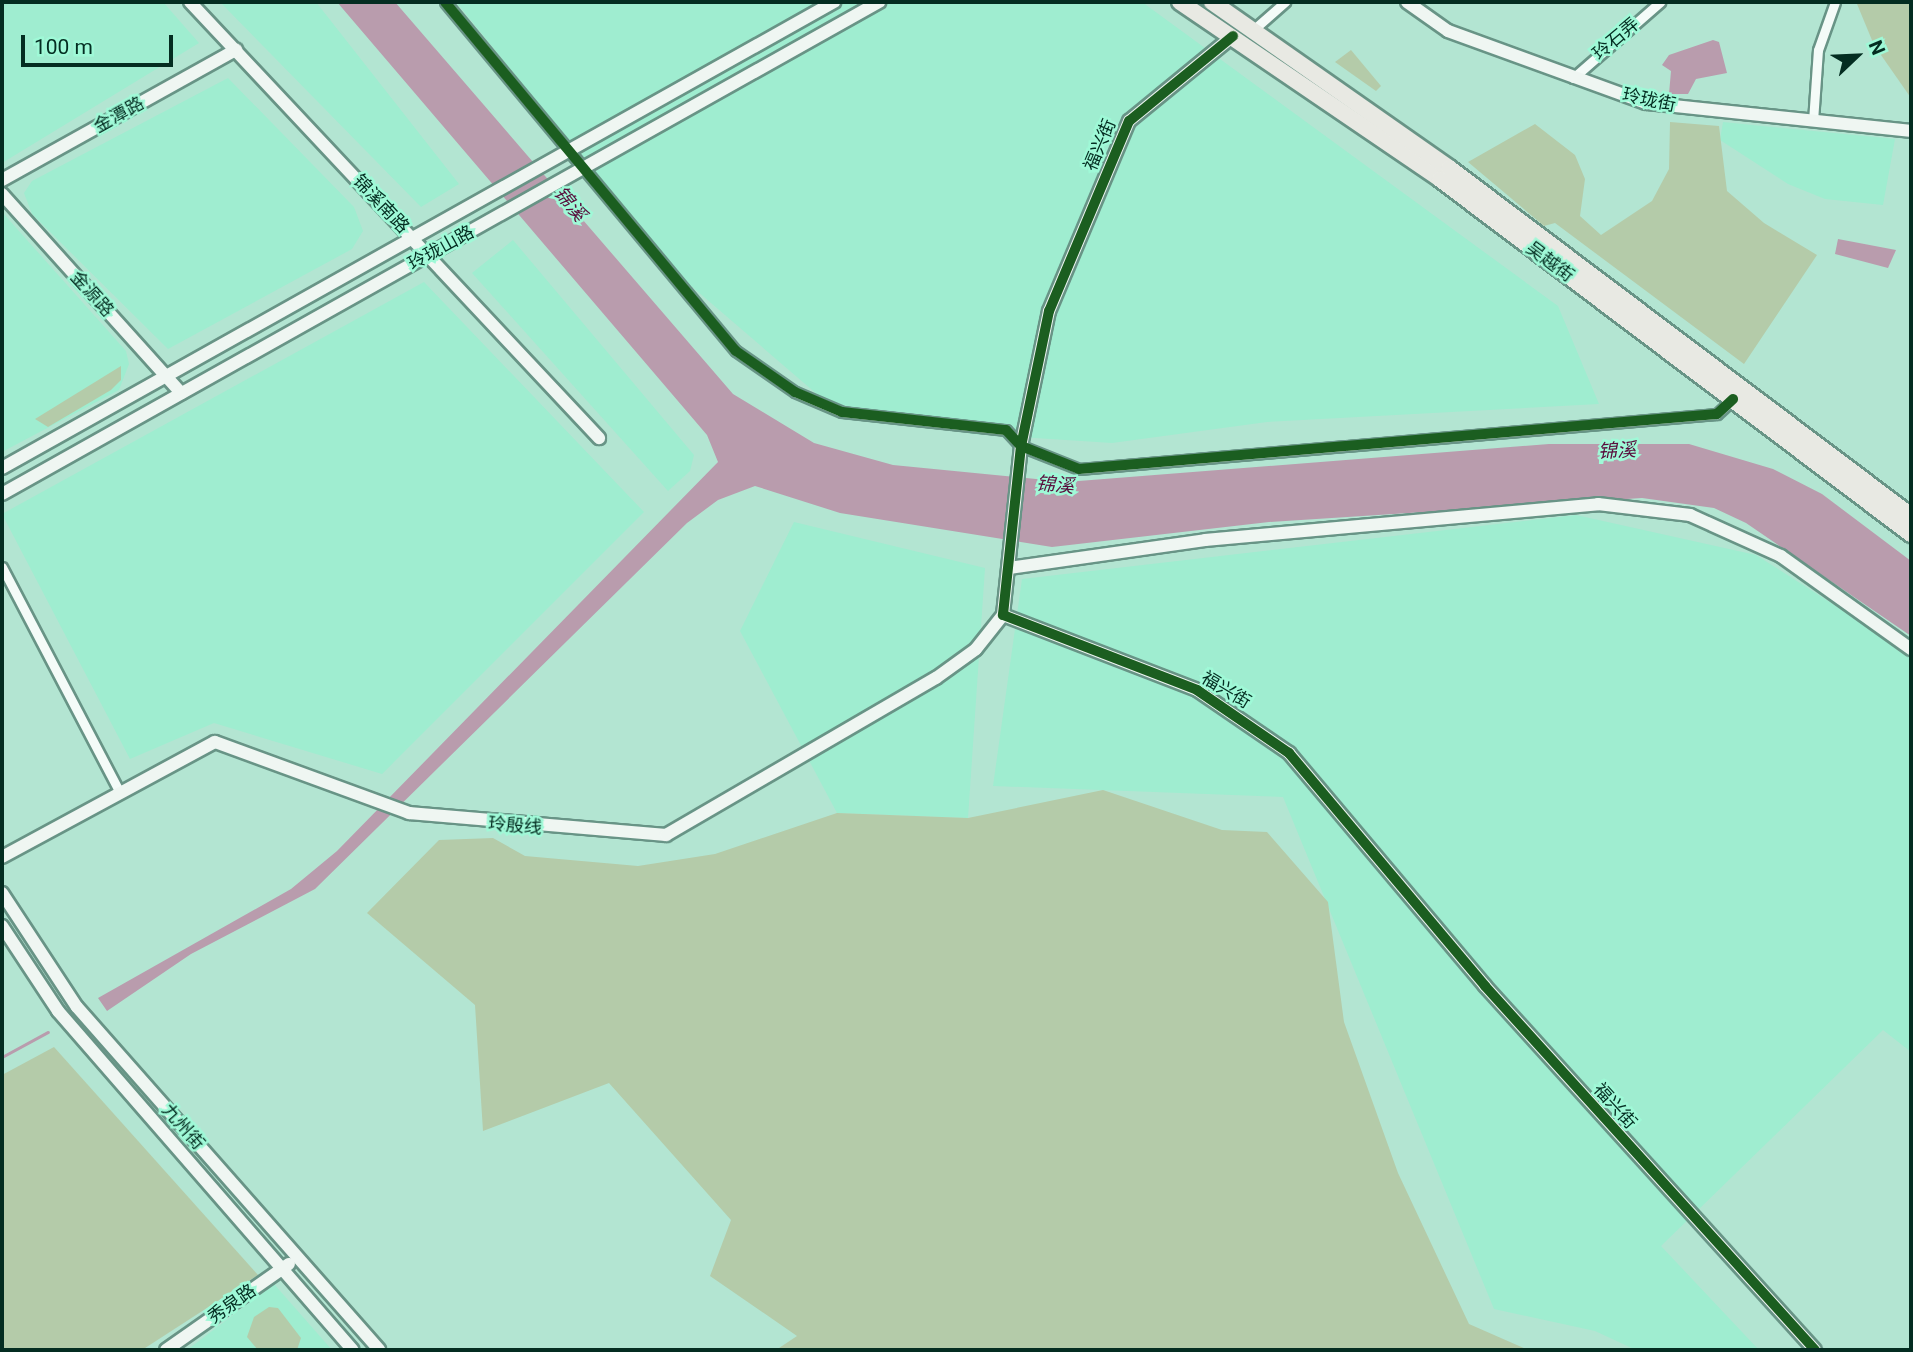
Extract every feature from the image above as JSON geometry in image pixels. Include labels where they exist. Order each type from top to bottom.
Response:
[{"type":"highway","name":"吴越街","points":[[1180,2],[1440,179],[1911,534]]},
{"type":"highway","name":"吴越街","points":[[1212,2],[1449,168],[1911,516]]},
{"type":"street","name":"锦溪南路","points":[[190,2],[599,438]]},
{"type":"street","points":[[445,2],[581,169],[736,351],[795,391],[842,412],[1006,430],[1021,446],[1079,469],[1717,414],[1733,399]]},
{"type":"street","name":"玲珑山路","points":[[2,468],[834,2]]},
{"type":"street","name":"玲珑山路","points":[[2,494],[879,2]]},
{"type":"street","points":[[1253,30],[1284,2]]},
{"type":"street","name":"玲珑街","points":[[1407,2],[1422,18],[1448,31],[1646,103],[1911,131]]},
{"type":"street","name":"玲石弄","points":[[1573,78],[1660,2]]},
{"type":"street","points":[[1813,121],[1818,50],[1835,2]]},
{"type":"street","name":"福兴街","points":[[1233,36],[1129,121],[1045,323],[1021,446],[1003,615],[1196,690],[1289,752],[1485,986],[1815,1350]]},
{"type":"street","name":"金潭路","points":[[2,180],[236,50]]},
{"type":"street","name":"金源路","points":[[2,194],[181,393]]},
{"type":"street","points":[[1009,568],[1205,540],[1598,504],[1690,514],[1781,556],[1911,649]]},
{"type":"street","points":[[2,567],[120,793]]},
{"type":"street","name":"玲殷线","points":[[2,857],[215,742],[409,813],[666,835],[936,678],[976,649],[1003,615]]},
{"type":"street","name":"九州街","points":[[2,893],[77,1007],[379,1350]]},
{"type":"street","name":"九州街","points":[[2,926],[58,1011],[353,1350]]},
{"type":"street","name":"秀泉路","points":[[166,1350],[298,1258]]},
{"type":"shaded area","points":[[2,2],[163,2],[199,43],[2,163]]},
{"type":"shaded area","points":[[220,2],[316,2],[459,184],[421,207]]},
{"type":"shaded area","points":[[456,2],[1142,2],[1558,306],[1599,404],[1267,422],[1112,443],[972,434],[825,401],[676,273]]},
{"type":"shaded area","points":[[1911,2],[1911,98],[1874,45],[1857,4]]},
{"type":"shaded area","points":[[1351,50],[1381,86],[1376,91],[1335,62]]},
{"type":"shaded area","points":[[228,78],[354,207],[363,231],[352,249],[168,349],[32,214],[24,193],[32,181]]},
{"type":"shaded area","points":[[1670,122],[1719,126],[1727,191],[1764,223],[1817,255],[1744,364],[1555,223],[1544,226],[1468,162],[1535,124],[1575,155],[1585,179],[1580,216],[1601,235],[1652,201],[1669,169]]},
{"type":"shaded area","points":[[1723,122],[1895,139],[1883,205],[1825,199],[1788,184],[1720,140]]},
{"type":"shaded area","points":[[2,212],[126,351],[129,364],[119,390],[2,452]]},
{"type":"shaded area","points":[[513,240],[694,455],[690,471],[668,491],[472,273]]},
{"type":"shaded area","points":[[424,282],[644,512],[382,774],[214,723],[130,759],[2,514]]},
{"type":"shaded area","points":[[121,366],[121,380],[111,390],[48,427],[35,419]]},
{"type":"shaded area","points":[[1576,515],[1756,555],[1911,654],[1911,1052],[1883,1030],[1661,1246],[1759,1350],[1636,1350],[1595,1331],[1494,1309],[1283,797],[993,786],[1022,579]]},
{"type":"shaded area","points":[[794,522],[985,568],[968,818],[837,813],[740,631]]},
{"type":"shaded area","points":[[1103,790],[1222,830],[1267,832],[1328,902],[1344,1022],[1398,1173],[1469,1324],[1528,1350],[776,1350],[797,1336],[710,1276],[731,1220],[609,1083],[483,1131],[475,1005],[367,913],[439,840],[493,838],[525,856],[638,866],[715,854],[837,813],[968,818]]},
{"type":"shaded area","points":[[54,1047],[258,1275],[142,1350],[2,1350],[2,1075]]},
{"type":"shaded area","points":[[274,1284],[332,1350],[187,1350]]},
{"type":"shaded area","points":[[269,1307],[278,1308],[301,1338],[297,1350],[258,1350],[247,1337],[254,1317]]},
{"type":"water","name":"锦溪","points":[[337,2],[395,2],[733,394],[814,443],[893,465],[1066,482],[1549,444],[1689,444],[1773,469],[1822,494],[1911,561],[1911,636],[1746,523],[1714,508],[1642,498],[1269,522],[1052,547],[840,513],[755,486],[718,500],[687,523],[315,889],[191,954],[107,1011],[98,998],[291,889],[337,851],[718,462],[707,435]]},
{"type":"water","points":[[1713,40],[1719,42],[1727,73],[1696,79],[1688,94],[1669,94],[1671,71],[1662,65],[1669,55]]},
{"type":"water","points":[[1838,239],[1896,250],[1888,268],[1835,254]]},
{"type":"waterway","points":[[2,1057],[48,1032]]},
{"type":"cycle path","points":[[445,2],[736,351],[795,392],[842,412],[1006,430],[1021,446],[1079,469],[1717,414],[1733,399]]},
{"type":"cycle path","points":[[1233,36],[1129,121],[1049,311],[1021,446],[1003,615],[1197,690],[1289,753],[1485,986],[1815,1350]]}]
